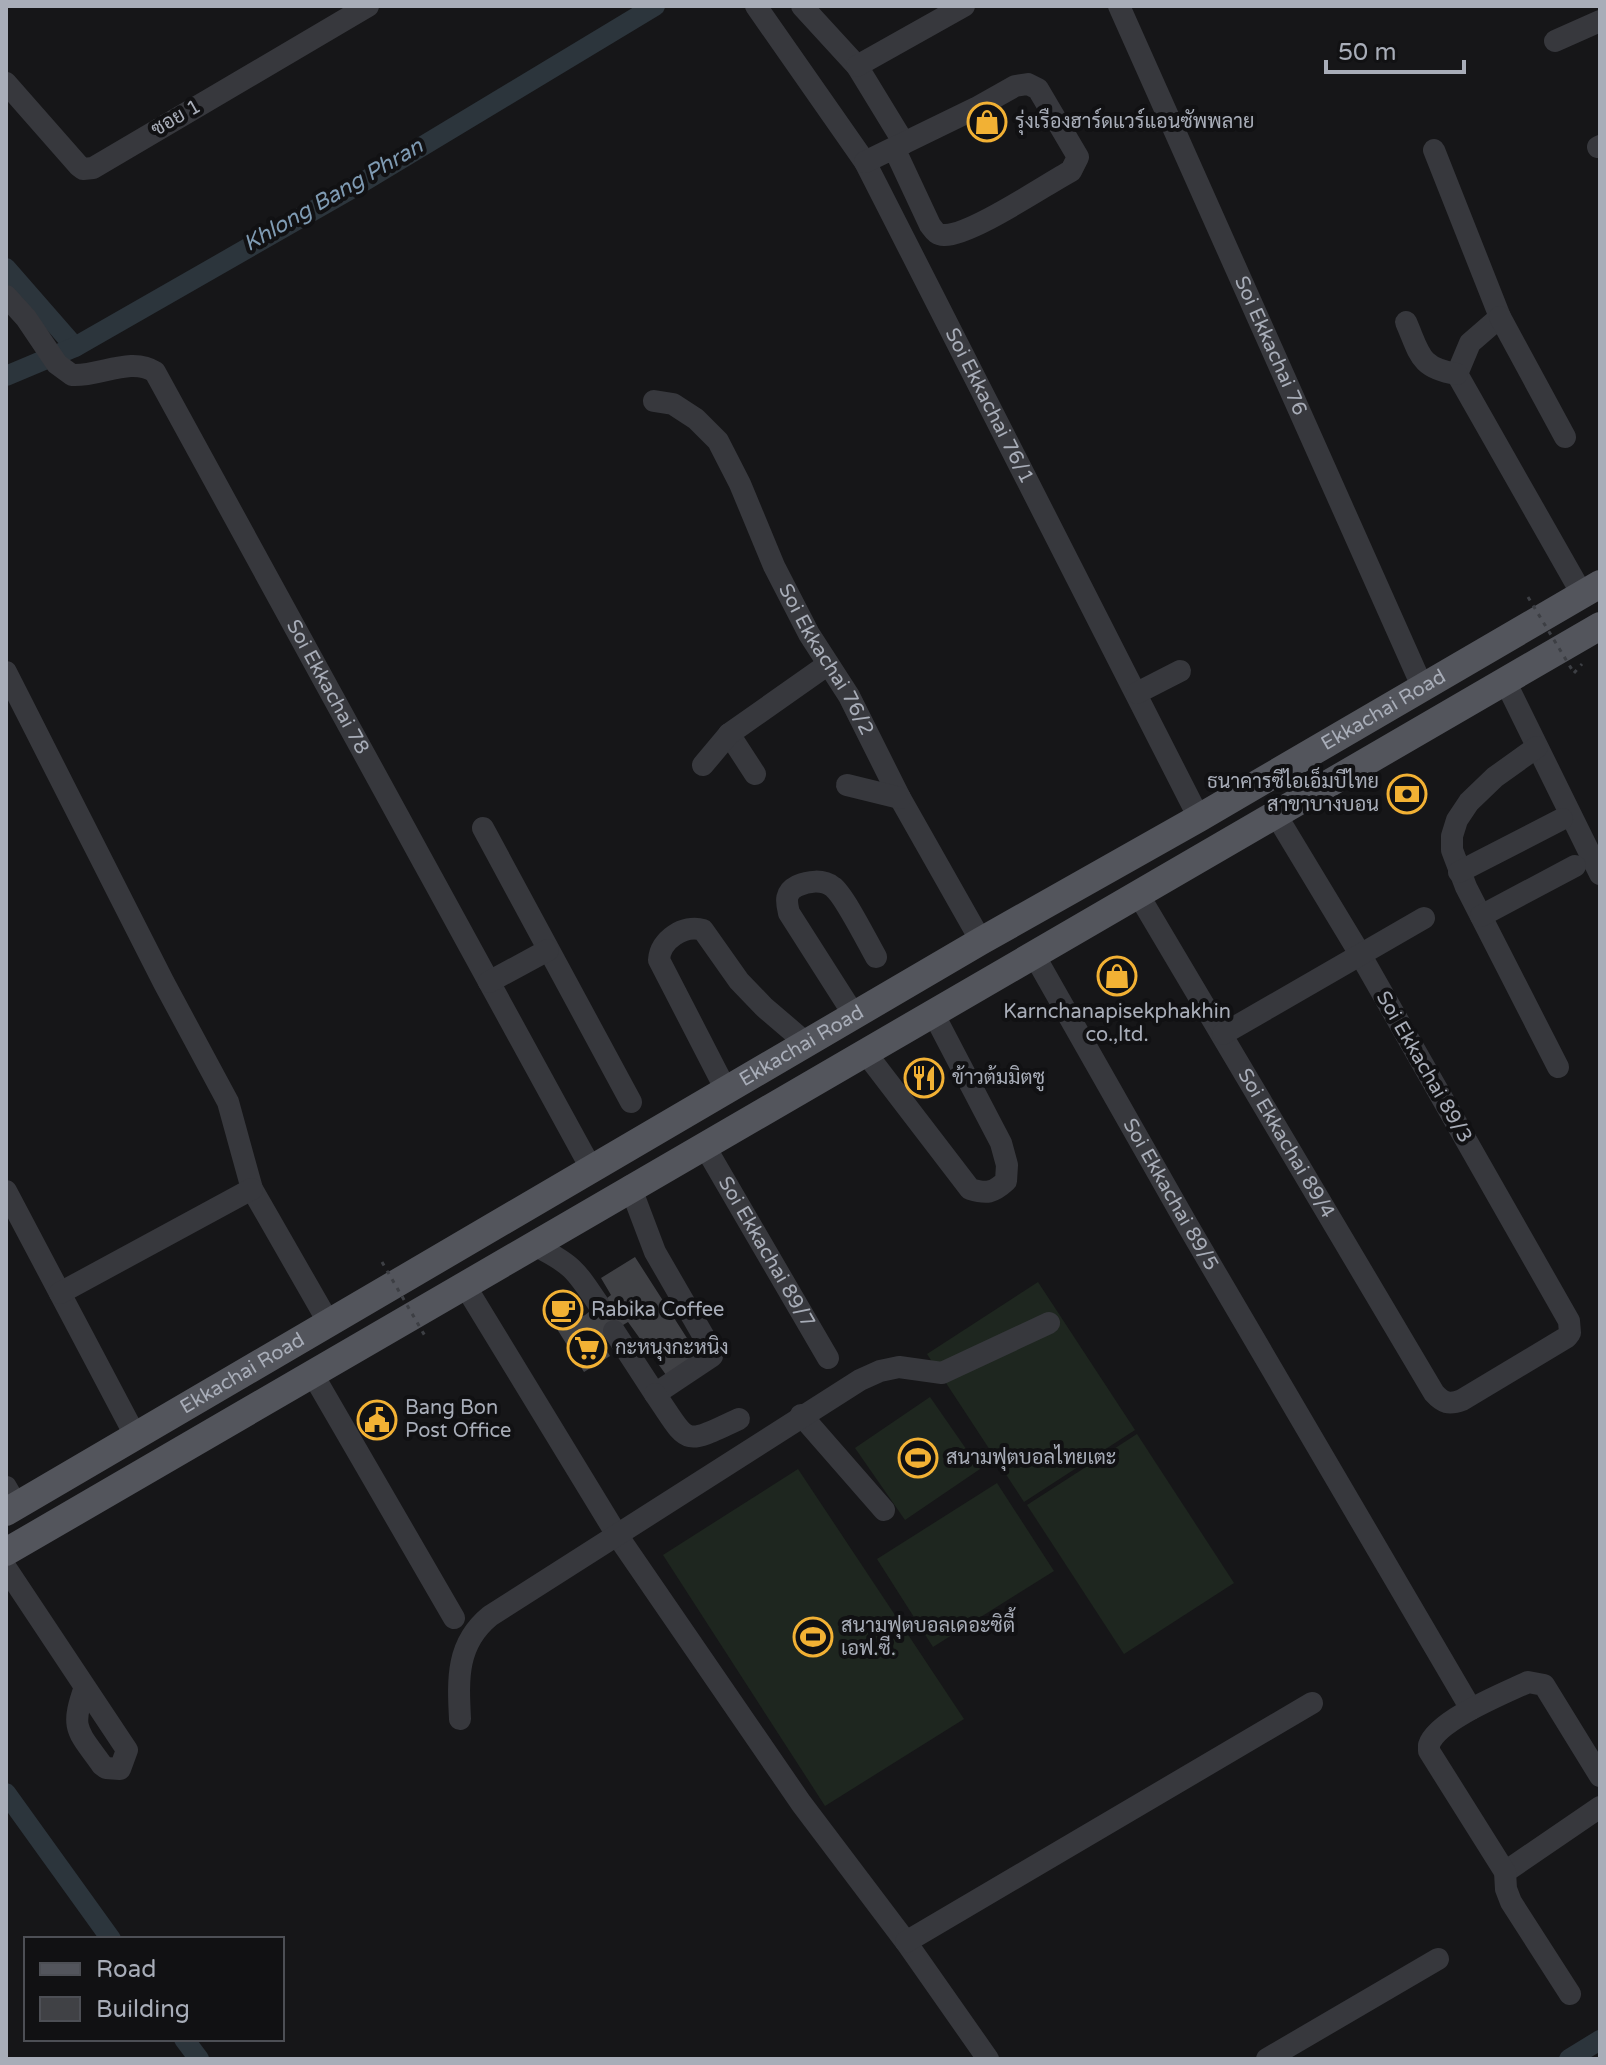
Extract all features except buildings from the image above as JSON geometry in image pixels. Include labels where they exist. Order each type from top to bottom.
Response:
[{"type":"main road","name":"Ekkachai Road","points":[[10,1502],[136,1437],[854,1015],[1591,589]]},
{"type":"main road","name":"Ekkachai Road","points":[[6,1552],[630,1186],[1600,626]]},
{"type":"main road","points":[[333,1323],[337,1341],[346,1347],[356,1347]]},
{"type":"main road","points":[[291,1347],[307,1355],[312,1373]]},
{"type":"street","name":"ซอย 1","points":[[6,83],[79,166],[83,169],[93,168],[368,6]]},
{"type":"street","name":"Soi Ekkachai 76/1","points":[[756,6],[865,162],[1199,818]]},
{"type":"street","points":[[802,6],[857,66],[899,146],[930,225],[937,234],[946,235],[969,228],[1071,171],[1078,157],[1038,89],[1028,84],[1015,86],[899,146],[865,162]]},
{"type":"street","points":[[857,66],[964,6]]},
{"type":"street","name":"Soi Ekkachai 76","points":[[1119,6],[1422,686]]},
{"type":"street","points":[[1555,41],[1600,21]]},
{"type":"street","points":[[1434,150],[1500,317],[1565,437]]},
{"type":"street","name":"Soi Ekkachai 78","points":[[6,296],[26,318],[57,364],[72,375],[136,365],[147,366],[155,372],[592,1170]]},
{"type":"street","points":[[1457,374],[1470,343],[1500,317]]},
{"type":"street","points":[[1406,322],[1421,357],[1435,370],[1457,374],[1591,589]]},
{"type":"street","name":"Soi Ekkachai 76/2","points":[[654,401],[673,404],[696,419],[718,441],[740,484],[774,566],[827,665],[849,696],[900,798],[981,941]]},
{"type":"street","points":[[703,765],[729,734],[827,665]]},
{"type":"street","points":[[1137,693],[1180,671]]},
{"type":"street","points":[[6,672],[228,1102],[252,1189],[333,1323]]},
{"type":"street","points":[[1505,681],[1600,874]]},
{"type":"street","points":[[729,734],[755,774]]},
{"type":"street","points":[[1537,747],[1495,777],[1469,802],[1457,820],[1452,850],[1459,872],[1558,1067]]},
{"type":"street","points":[[847,785],[900,798]]},
{"type":"street","name":"Soi Ekkachai 89/3","points":[[1276,815],[1360,954],[1569,1321],[1570,1333],[1567,1337],[1462,1400],[1444,1403],[1434,1393]]},
{"type":"street","points":[[1459,872],[1562,819]]},
{"type":"street","points":[[483,828],[631,1102]]},
{"type":"street","points":[[1481,916],[1575,866]]},
{"type":"street","points":[[854,1015],[789,913],[786,900],[791,889],[805,882],[820,881],[834,887],[876,957]]},
{"type":"street","name":"Soi Ekkachai 89/4","points":[[1138,894],[1434,1393]]},
{"type":"street","points":[[1223,1034],[1424,918]]},
{"type":"street","points":[[726,1090],[659,960],[665,942],[681,932],[694,927],[703,930],[739,981],[806,1043]]},
{"type":"street","points":[[489,982],[548,950]]},
{"type":"street","name":"Soi Ekkachai 89/5","points":[[1033,953],[1188,1226],[1471,1709]]},
{"type":"street","points":[[865,1052],[970,1189],[984,1193],[995,1191],[1006,1181],[1007,1165],[1001,1143],[932,1011]]},
{"type":"street","name":"Soi Ekkachai 89/7","points":[[704,1145],[828,1358]]},
{"type":"street","points":[[630,1186],[655,1252],[712,1352],[710,1360],[655,1394]]},
{"type":"street","points":[[60,1293],[252,1189]]},
{"type":"street","points":[[6,1191],[136,1437]]},
{"type":"street","points":[[532,1244],[561,1258],[576,1270],[599,1305]]},
{"type":"street","points":[[464,1284],[617,1535],[801,1803],[906,1942],[988,2059]]},
{"type":"street","points":[[460,1719],[458,1677],[466,1645],[476,1628],[801,1415],[880,1371],[899,1367],[942,1373],[1049,1323]]},
{"type":"street","points":[[614,1331],[683,1435],[701,1437],[739,1419]]},
{"type":"street","points":[[312,1373],[454,1618]]},
{"type":"street","points":[[801,1415],[884,1510]]},
{"type":"street","points":[[6,1568],[127,1750]]},
{"type":"street","points":[[1570,1994],[1511,1902],[1505,1872],[1429,1751],[1430,1739],[1471,1709],[1528,1682],[1544,1685],[1600,1776]]},
{"type":"street","points":[[906,1942],[1312,1703]]},
{"type":"street","points":[[1505,1872],[1600,1807]]},
{"type":"street","points":[[1267,2059],[1438,1959]]},
{"type":"path","points":[[1528,597],[1574,673]]},
{"type":"path","points":[[382,1262],[425,1336]]},
{"type":"shaded area","points":[[1038,1282],[1135,1430],[1024,1502],[927,1354]]},
{"type":"shaded area","name":"สนามฟุตบอลไทยเตะ","points":[[930,1397],[980,1469],[905,1520],[855,1448]]},
{"type":"shaded area","points":[[1137,1434],[1234,1583],[1124,1654],[1027,1505]]},
{"type":"shaded area","name":"สนามฟุตบอลเดอะซิตี้ เอฟ.ซี.","points":[[798,1469],[964,1719],[825,1806],[663,1555]]},
{"type":"shaded area","points":[[997,1483],[1054,1571],[933,1647],[877,1559]]},
{"type":"waterway","name":"Khlong Bang Phran","points":[[6,376],[75,347],[358,185],[655,6]]},
{"type":"waterway","points":[[6,268],[75,347]]},
{"type":"waterway","points":[[6,1793],[110,1937]]},
{"type":"waterway","points":[[1569,2059],[1600,2040]]},
{"type":"waterway","points":[[186,2041],[199,2059]]},
{"type":"place","name":"รุ่งเรืองฮาร์ดแวร์แอนซัพพลาย","points":[[987,122]]},
{"type":"place","name":"ธนาคารซีไอเอ็มบีไทย สาขาบางบอน","points":[[1407,794]]},
{"type":"place","name":"Karnchanapisekphakhin co.,ltd.","points":[[1117,976]]},
{"type":"place","name":"ข้าวต้มมิตซู","points":[[924,1078]]},
{"type":"place","name":"Rabika Coffee","points":[[563,1310]]},
{"type":"place","name":"กะหนุงกะหนิง","points":[[587,1348]]},
{"type":"place","name":"Bang Bon Post Office","points":[[377,1420]]},
{"type":"place","name":"สนามฟุตบอลไทยเตะ","points":[[918,1458]]},
{"type":"place","name":"สนามฟุตบอลเดอะซิตี้ เอฟ.ซี.","points":[[813,1637]]}]
